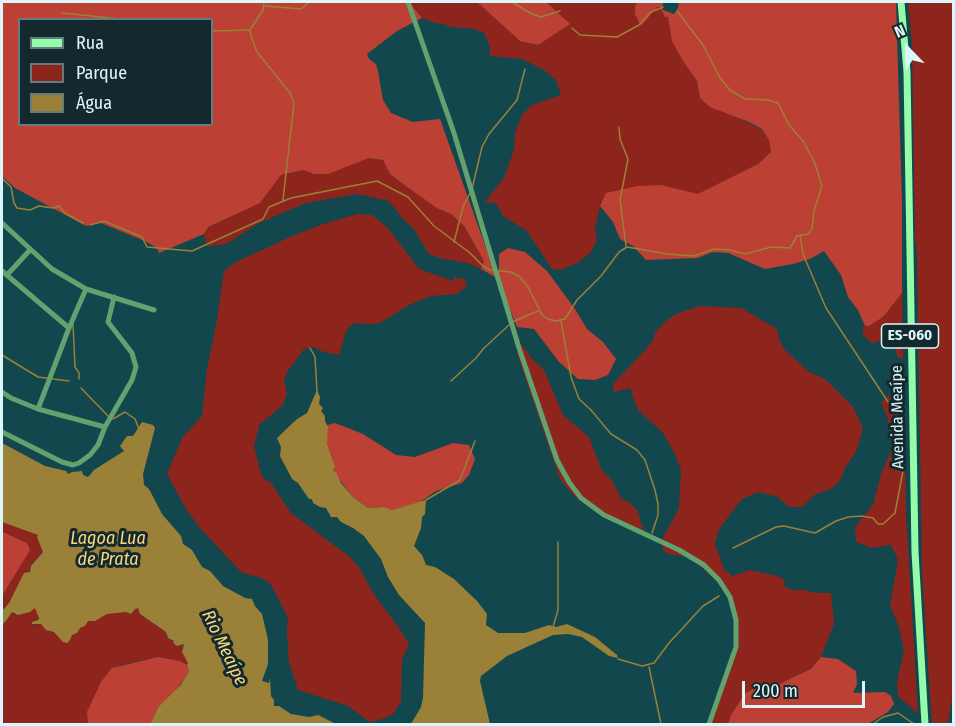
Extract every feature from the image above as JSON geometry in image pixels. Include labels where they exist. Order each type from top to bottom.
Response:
[{"type":"main road","name":"Avenida Meaípe","points":[[901,2],[907,72],[915,552],[925,724]]},
{"type":"street","points":[[408,2],[454,134],[519,348],[557,460],[568,482],[581,498],[604,515],[679,550],[704,565],[719,580],[730,597],[736,620],[736,647],[710,724]]},
{"type":"street","points":[[2,223],[30,250],[66,279],[86,289],[154,310]]},
{"type":"street","points":[[7,275],[30,250]]},
{"type":"street","points":[[2,271],[69,328]]},
{"type":"street","points":[[38,409],[86,289]]},
{"type":"street","points":[[2,432],[62,462],[73,465],[90,455],[98,445],[105,427],[132,380],[136,367],[132,353],[108,322],[114,297]]},
{"type":"street","points":[[2,392],[38,409],[105,427]]},
{"type":"green space","points":[[409,2],[477,2],[520,41],[537,45],[569,24],[546,2],[637,2],[635,6],[641,26],[657,7],[660,7],[665,17],[668,17],[672,40],[697,81],[700,98],[762,130],[769,140],[771,152],[758,164],[698,195],[661,185],[600,206],[595,228],[597,240],[591,252],[579,262],[561,270],[552,269],[527,231],[503,216],[496,203],[485,202],[504,178],[514,150],[515,133],[522,115],[532,105],[561,95],[556,80],[544,70],[522,59],[490,56],[490,46],[484,33],[475,29],[451,27],[422,18]]},
{"type":"green space","points":[[908,2],[953,2],[954,684],[948,724],[932,724],[922,571],[912,44]]},
{"type":"green space","points":[[369,158],[383,160],[390,174],[437,208],[451,214],[464,226],[484,261],[481,269],[468,263],[429,254],[413,228],[389,201],[357,194],[306,203],[259,223],[226,244],[209,246],[206,243],[204,234],[208,227],[260,203],[281,175],[303,170],[314,174]]},
{"type":"green space","points":[[358,214],[372,215],[387,227],[419,269],[453,281],[455,277],[464,279],[467,286],[457,294],[431,296],[409,305],[380,323],[355,323],[347,329],[339,355],[314,347],[304,349],[287,372],[284,381],[287,394],[283,405],[259,425],[254,447],[262,477],[271,483],[291,513],[350,557],[409,644],[402,659],[401,702],[394,713],[386,718],[370,722],[348,706],[298,690],[289,662],[288,618],[269,582],[242,573],[200,528],[186,509],[167,474],[182,438],[202,416],[207,369],[224,271],[236,262],[290,237]]},
{"type":"green space","points":[[902,293],[903,360],[897,356],[894,342],[891,343],[883,336],[878,342],[872,343],[864,336],[862,330],[865,326],[883,317]]},
{"type":"green space","points":[[700,306],[741,308],[777,329],[784,349],[809,372],[825,379],[853,407],[863,428],[856,452],[845,468],[840,481],[831,489],[814,495],[802,507],[789,507],[778,497],[758,492],[742,499],[719,529],[715,544],[724,569],[732,576],[750,570],[777,576],[785,580],[783,585],[791,590],[831,593],[834,624],[821,657],[811,669],[775,686],[758,687],[745,693],[728,724],[709,724],[736,641],[735,614],[722,586],[690,557],[668,554],[663,550],[662,540],[679,508],[681,470],[663,433],[638,410],[630,388],[614,392],[613,384],[647,348],[654,339],[655,332],[666,321],[676,314]]},
{"type":"green space","points":[[521,344],[544,370],[563,415],[589,437],[602,471],[611,479],[621,498],[637,510],[644,532],[594,511],[574,496],[560,479],[517,353]]},
{"type":"green space","points":[[889,395],[899,413],[905,416],[906,513],[918,714],[898,696],[897,682],[904,651],[899,627],[890,605],[898,560],[891,545],[872,548],[856,542],[855,527],[873,505],[882,471],[893,448],[887,416],[881,403]]},
{"type":"green space","points":[[2,522],[39,535],[37,538],[43,551],[29,572],[24,574],[9,603],[2,611],[2,596],[19,568],[23,543],[2,533]]},
{"type":"green space","points":[[36,608],[39,615],[34,625],[41,624],[46,629],[70,640],[71,635],[77,633],[78,629],[88,621],[95,621],[107,614],[133,613],[134,609],[139,608],[141,615],[166,632],[167,638],[174,641],[174,644],[179,646],[184,644],[182,650],[189,663],[187,665],[180,661],[158,657],[121,665],[101,682],[88,712],[88,724],[2,724],[2,625],[12,612],[15,615],[23,614]]},
{"type":"shaded area","points":[[2,2],[409,2],[422,18],[397,31],[367,54],[369,59],[376,64],[383,100],[391,113],[413,122],[440,119],[496,276],[499,269],[499,254],[508,248],[525,252],[547,271],[587,329],[603,342],[616,359],[608,375],[595,380],[578,379],[559,362],[534,329],[517,327],[497,278],[481,269],[484,261],[464,226],[451,214],[437,208],[390,174],[383,160],[369,158],[328,174],[314,174],[303,170],[281,175],[260,203],[208,227],[204,234],[159,253],[157,248],[145,241],[101,223],[86,226],[15,188],[2,176]]},
{"type":"shaded area","points":[[477,2],[546,2],[570,24],[538,45],[520,41]]},
{"type":"shaded area","points":[[637,2],[664,2],[663,10],[674,14],[679,2],[896,2],[902,201],[902,293],[883,317],[865,326],[858,310],[848,297],[841,275],[824,251],[810,259],[765,269],[728,253],[713,252],[698,258],[646,260],[633,246],[620,239],[613,222],[600,206],[606,193],[638,186],[661,185],[698,194],[758,164],[771,152],[769,140],[762,129],[710,107],[700,98],[697,81],[672,41],[668,17],[665,17],[660,7],[657,7],[641,26],[635,14]]},
{"type":"shaded area","points":[[335,423],[363,434],[396,455],[415,457],[453,443],[469,445],[475,459],[469,475],[462,483],[436,491],[419,503],[392,510],[385,507],[368,508],[352,496],[333,471],[335,466],[327,444],[327,425]]},
{"type":"shaded area","points":[[2,533],[27,543],[30,550],[2,596]]},
{"type":"shaded area","points":[[158,657],[180,661],[187,665],[189,671],[176,691],[159,706],[150,724],[88,724],[87,712],[101,682],[112,668]]},
{"type":"shaded area","points":[[821,657],[838,659],[856,671],[857,684],[853,693],[885,692],[891,696],[894,704],[888,712],[868,724],[728,724],[745,693],[758,687],[775,686],[811,669]]},
{"type":"water","points":[[317,390],[320,397],[319,404],[323,408],[321,411],[328,427],[327,444],[335,466],[333,471],[336,472],[341,483],[353,497],[368,508],[385,507],[392,510],[426,500],[425,514],[422,517],[421,528],[414,546],[422,555],[426,565],[435,567],[454,579],[477,601],[487,614],[486,625],[498,633],[525,633],[549,625],[556,627],[567,624],[595,637],[618,658],[609,656],[582,637],[568,634],[553,635],[507,656],[481,676],[480,681],[490,724],[411,724],[421,707],[423,698],[425,623],[399,595],[381,559],[364,536],[337,517],[331,517],[326,508],[313,503],[298,483],[292,479],[280,456],[281,447],[277,438],[307,413]]},
{"type":"water","name":"Lagoa Lua de Prata","points":[[142,422],[153,425],[155,428],[143,474],[144,485],[149,489],[162,514],[181,536],[183,544],[192,550],[202,567],[210,571],[223,586],[245,598],[252,599],[262,614],[268,640],[268,664],[262,681],[269,683],[270,678],[274,706],[279,706],[291,714],[309,717],[318,715],[336,724],[150,724],[159,706],[180,686],[189,671],[188,663],[182,652],[184,644],[177,646],[173,643],[174,641],[168,638],[166,632],[140,614],[138,608],[131,614],[126,612],[107,614],[95,621],[88,621],[72,635],[67,643],[63,642],[54,632],[46,630],[41,624],[32,624],[39,618],[35,608],[18,615],[12,612],[2,625],[2,611],[9,603],[24,573],[30,572],[31,566],[43,552],[38,535],[2,522],[2,443],[45,466],[66,471],[68,474],[82,471],[83,475],[88,477],[94,470],[124,451],[120,446],[127,436],[133,436]]},
{"type":"waterway","points":[[264,2],[263,10],[250,30],[251,36],[257,52],[290,93],[294,103],[283,200]]},
{"type":"waterway","points":[[265,6],[301,9],[309,2]]},
{"type":"waterway","points":[[512,2],[541,17],[560,11]]},
{"type":"waterway","points":[[572,28],[580,35],[617,37],[639,25],[651,12],[663,7]]},
{"type":"waterway","points":[[90,225],[104,221],[142,237],[147,247],[192,251],[263,219],[269,207],[291,198],[377,181],[408,197],[434,226],[470,253],[483,266],[490,270],[511,272],[520,277],[528,287],[542,315],[555,321],[565,319],[577,300],[601,276],[619,252],[627,247],[694,256],[714,249],[745,254],[771,247],[790,248],[797,236],[808,234],[812,229],[814,211],[822,186],[814,161],[803,141],[789,125],[778,103],[745,99],[730,90],[720,78],[703,45],[677,11]]},
{"type":"waterway","points":[[62,13],[111,18]]},
{"type":"waterway","points":[[213,31],[250,30]]},
{"type":"waterway","points":[[472,189],[482,147],[489,134],[517,100],[525,69]]},
{"type":"waterway","points":[[619,127],[620,139],[628,159],[620,200],[626,246]]},
{"type":"waterway","points":[[2,178],[11,187],[17,208],[30,210],[39,206],[53,208],[59,206],[65,213],[83,223]]},
{"type":"waterway","points":[[454,242],[463,207],[470,193]]},
{"type":"waterway","points":[[733,548],[776,527],[784,526],[815,533],[848,517],[873,518],[878,524],[883,524],[895,513],[903,471],[902,423],[826,308],[803,254],[800,235]]},
{"type":"waterway","points":[[512,322],[538,311]]},
{"type":"waterway","points":[[561,321],[571,377],[579,399],[611,434],[637,450],[645,460],[658,504],[658,515],[652,533]]},
{"type":"waterway","points":[[73,324],[75,367],[79,373],[79,379]]},
{"type":"waterway","points":[[451,381],[509,325]]},
{"type":"waterway","points":[[310,348],[315,357],[317,391]]},
{"type":"waterway","points":[[2,355],[38,377],[69,381]]},
{"type":"waterway","points":[[81,388],[109,417]]},
{"type":"waterway","points":[[113,419],[125,412],[135,419],[139,429]]},
{"type":"waterway","points":[[426,500],[460,480],[475,441]]},
{"type":"waterway","points":[[553,627],[558,610],[558,542]]},
{"type":"waterway","points":[[618,659],[642,666],[654,663],[703,606],[719,596]]},
{"type":"waterway","points":[[649,667],[661,724]]},
{"type":"waterway","points":[[873,724],[883,717],[898,713],[914,724]]},
{"type":"water label","name":"Rio Meaípe","points":[[224,648]]}]
